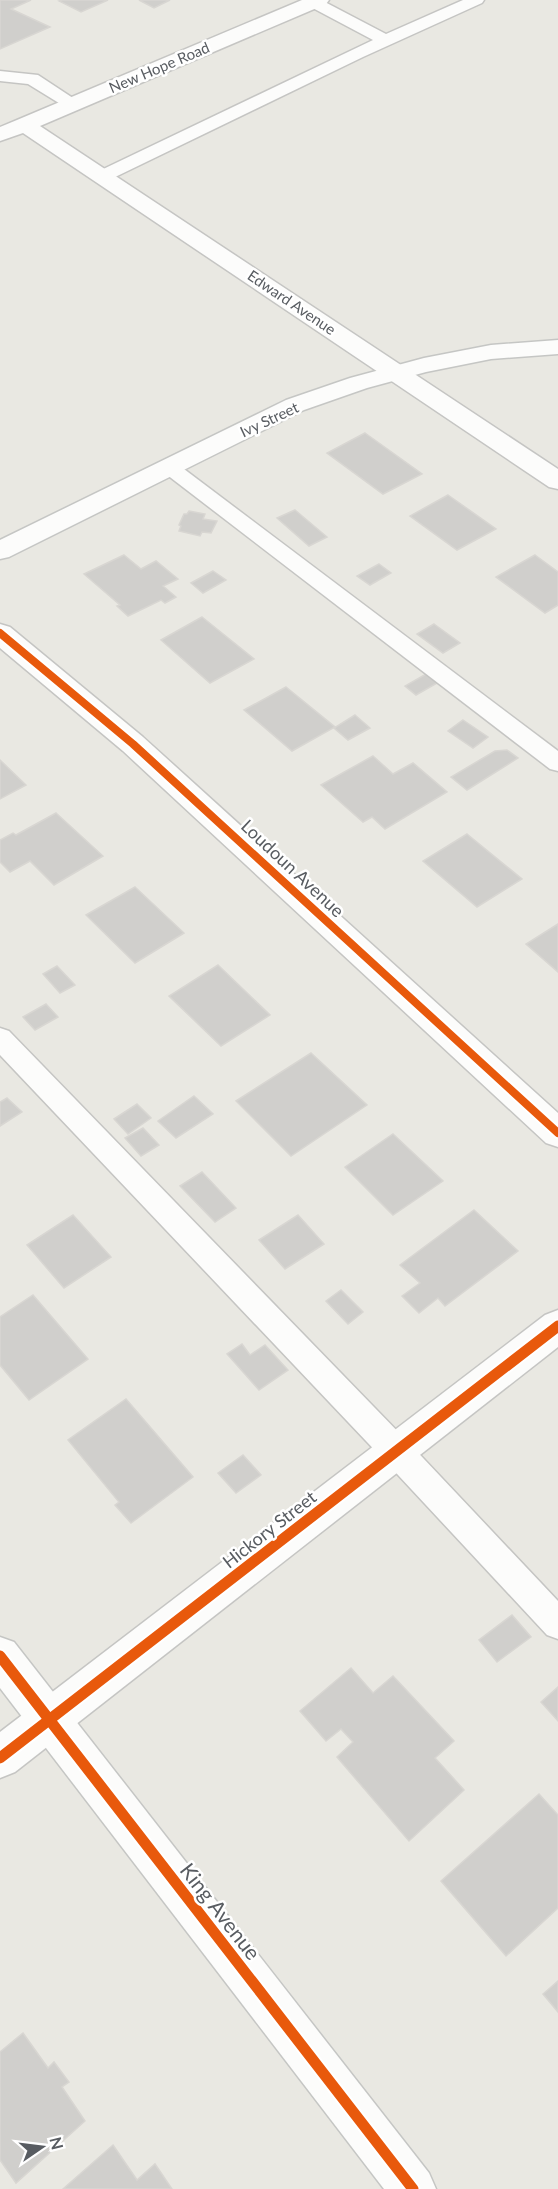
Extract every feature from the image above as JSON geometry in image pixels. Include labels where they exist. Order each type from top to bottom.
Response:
[{"type":"street","name":"New Hope Road","points":[[0,135],[316,1]]},
{"type":"street","name":"Edward Avenue","points":[[24,124],[558,481]]},
{"type":"street","name":"Ivy Street","points":[[0,551],[296,405],[399,373],[477,354],[558,347]]},
{"type":"street","name":"Loudoun Avenue","points":[[0,633],[133,744],[558,1133]]},
{"type":"street","name":"Hickory Street","points":[[0,1758],[558,1326]]},
{"type":"street","name":"King Avenue","points":[[0,1656],[413,2189]]},
{"type":"lane","points":[[103,176],[385,40],[476,0]]},
{"type":"lane","points":[[316,1],[385,40]]},
{"type":"lane","points":[[0,76],[32,79],[73,104]]},
{"type":"lane","points":[[169,467],[558,763]]},
{"type":"lane","points":[[0,1038],[396,1451],[558,1624]]},
{"type":"building","points":[[0,0],[31,0],[11,9],[50,27],[0,49]]},
{"type":"building","points":[[108,0],[81,12],[59,1]]},
{"type":"building","points":[[139,0],[170,0],[154,8]]},
{"type":"building","points":[[365,433],[422,474],[383,494],[327,453]]},
{"type":"building","points":[[448,495],[496,529],[457,550],[410,516]]},
{"type":"building","points":[[295,510],[327,537],[309,546],[277,518]]},
{"type":"building","points":[[189,511],[205,514],[203,519],[217,521],[211,533],[202,532],[200,536],[179,531],[184,514]]},
{"type":"building","points":[[124,555],[141,569],[156,561],[178,579],[163,586],[176,597],[165,603],[161,600],[128,616],[117,606],[120,605],[84,574]]},
{"type":"building","points":[[535,555],[558,572],[558,605],[545,613],[496,577]]},
{"type":"building","points":[[379,564],[391,573],[370,585],[357,576]]},
{"type":"building","points":[[213,571],[226,580],[203,593],[191,583]]},
{"type":"building","points":[[202,617],[254,659],[210,683],[161,640]]},
{"type":"building","points":[[434,624],[460,643],[443,653],[417,634]]},
{"type":"building","points":[[428,673],[439,682],[416,695],[405,686]]},
{"type":"building","points":[[286,687],[335,727],[292,751],[244,710]]},
{"type":"building","points":[[355,715],[370,728],[348,740],[334,728]]},
{"type":"building","points":[[463,720],[488,737],[473,748],[448,731]]},
{"type":"building","points":[[507,750],[518,758],[467,790],[451,777],[495,751]]},
{"type":"building","points":[[373,756],[393,774],[413,763],[447,792],[385,829],[372,817],[363,822],[321,785]]},
{"type":"building","points":[[0,760],[26,785],[0,799]]},
{"type":"building","points":[[56,813],[103,856],[54,885],[30,861],[10,872],[0,862],[0,840],[13,833],[16,835]]},
{"type":"building","points":[[467,834],[522,879],[477,907],[423,861]]},
{"type":"building","points":[[135,887],[184,933],[135,963],[86,915]]},
{"type":"building","points":[[558,924],[558,972],[526,944]]},
{"type":"building","points":[[218,965],[270,1015],[221,1046],[169,996]]},
{"type":"building","points":[[57,966],[75,985],[60,993],[43,974]]},
{"type":"building","points":[[46,1004],[58,1017],[35,1030],[23,1017]]},
{"type":"building","points":[[311,1053],[367,1105],[291,1156],[236,1101]]},
{"type":"building","points":[[194,1096],[213,1114],[176,1138],[158,1121]]},
{"type":"building","points":[[7,1098],[22,1112],[0,1126],[0,1102]]},
{"type":"building","points":[[137,1104],[151,1118],[128,1134],[114,1119]]},
{"type":"building","points":[[143,1128],[159,1145],[141,1156],[125,1138]]},
{"type":"building","points":[[393,1134],[443,1181],[393,1215],[345,1167]]},
{"type":"building","points":[[202,1172],[236,1208],[215,1222],[180,1186]]},
{"type":"building","points":[[474,1210],[518,1251],[445,1306],[438,1298],[419,1313],[402,1296],[420,1283],[400,1265]]},
{"type":"building","points":[[73,1215],[111,1257],[64,1288],[27,1245]]},
{"type":"building","points":[[298,1215],[324,1244],[285,1269],[259,1240]]},
{"type":"building","points":[[341,1290],[363,1312],[348,1324],[326,1301]]},
{"type":"building","points":[[33,1295],[88,1359],[29,1400],[0,1365],[0,1317]]},
{"type":"building","points":[[242,1344],[250,1355],[265,1345],[288,1370],[259,1390],[227,1354]]},
{"type":"building","points":[[126,1399],[193,1477],[131,1523],[115,1505],[119,1502],[68,1440]]},
{"type":"building","points":[[243,1455],[261,1475],[236,1493],[218,1473]]},
{"type":"building","points":[[512,1615],[531,1637],[497,1662],[479,1640]]},
{"type":"building","points":[[351,1668],[373,1693],[393,1676],[454,1741],[435,1758],[464,1790],[409,1841],[337,1757],[353,1742],[341,1729],[326,1741],[300,1711]]},
{"type":"building","points":[[558,1687],[558,1721],[541,1702]]},
{"type":"building","points":[[539,1794],[558,1815],[558,1908],[506,1956],[441,1881]]},
{"type":"building","points":[[558,1981],[558,2012],[543,1994]]},
{"type":"building","points":[[23,2033],[48,2068],[54,2062],[69,2082],[62,2087],[85,2121],[16,2183],[0,2160],[0,2052]]},
{"type":"building","points":[[113,2145],[137,2180],[155,2164],[172,2189],[63,2189]]},
{"type":"cycle path","points":[[0,633],[133,744],[558,1133]]},
{"type":"cycle path","points":[[0,1758],[558,1326]]},
{"type":"cycle path","points":[[0,1656],[413,2189]]}]
